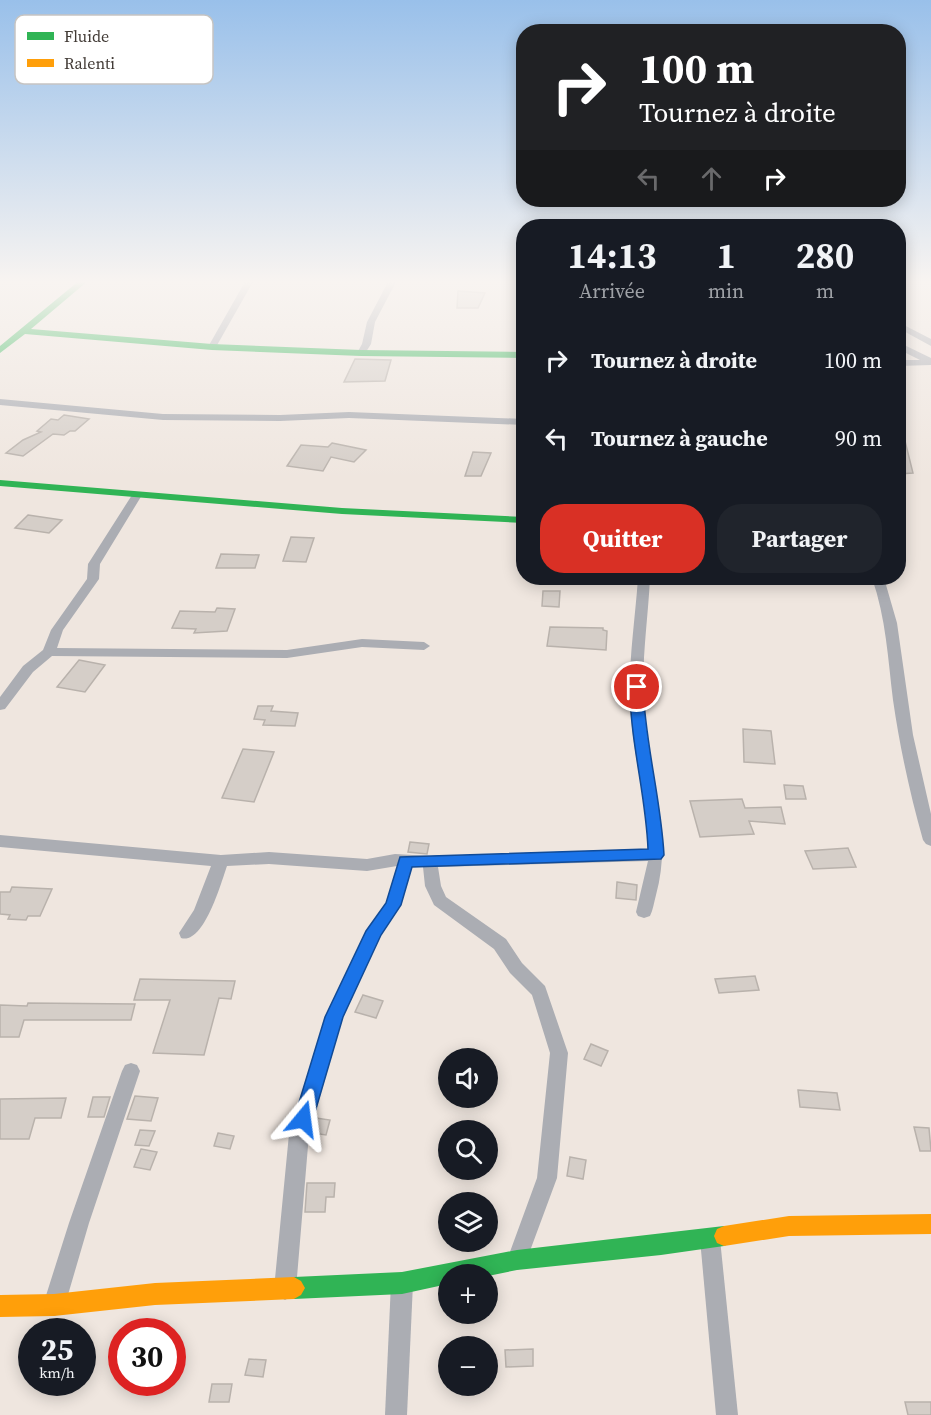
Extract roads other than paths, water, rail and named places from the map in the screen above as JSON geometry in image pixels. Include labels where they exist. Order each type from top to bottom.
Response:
[{"type":"main road","points":[[201,346],[361,353],[516,355]]},
{"type":"main road","points":[[0,483],[342,511],[516,520]]},
{"type":"main road","points":[[0,1306],[54,1305],[155,1294],[402,1283],[517,1260],[710,1239],[748,1230],[789,1226],[931,1224]]},
{"type":"street","points":[[361,353],[365,346]]},
{"type":"street","points":[[906,349],[931,362]]},
{"type":"street","points":[[906,363],[931,362]]},
{"type":"street","points":[[0,402],[153,417],[280,418],[349,415],[440,421],[516,422]]},
{"type":"street","points":[[0,706],[28,669],[49,652],[57,630],[86,593],[93,579],[94,564],[137,495]]},
{"type":"street","points":[[644,585],[637,667],[637,708],[648,771],[656,855],[654,878],[645,912]]},
{"type":"street","points":[[880,585],[891,619],[906,734],[931,840]]},
{"type":"street","points":[[49,652],[287,654],[362,643],[424,646]]},
{"type":"street","points":[[0,841],[222,861],[269,858],[358,865],[395,860],[430,862],[656,855]]},
{"type":"street","points":[[187,933],[192,929],[198,917],[222,861]]},
{"type":"street","points":[[285,1289],[298,1134],[334,1017],[374,931],[393,905],[406,861]]},
{"type":"street","points":[[430,862],[433,886],[440,901],[500,944],[516,968],[539,991],[559,1053],[547,1178],[517,1260]]},
{"type":"street","points":[[54,1305],[79,1223],[131,1071]]},
{"type":"street","points":[[710,1239],[727,1415]]},
{"type":"street","points":[[396,1415],[402,1283]]}]
